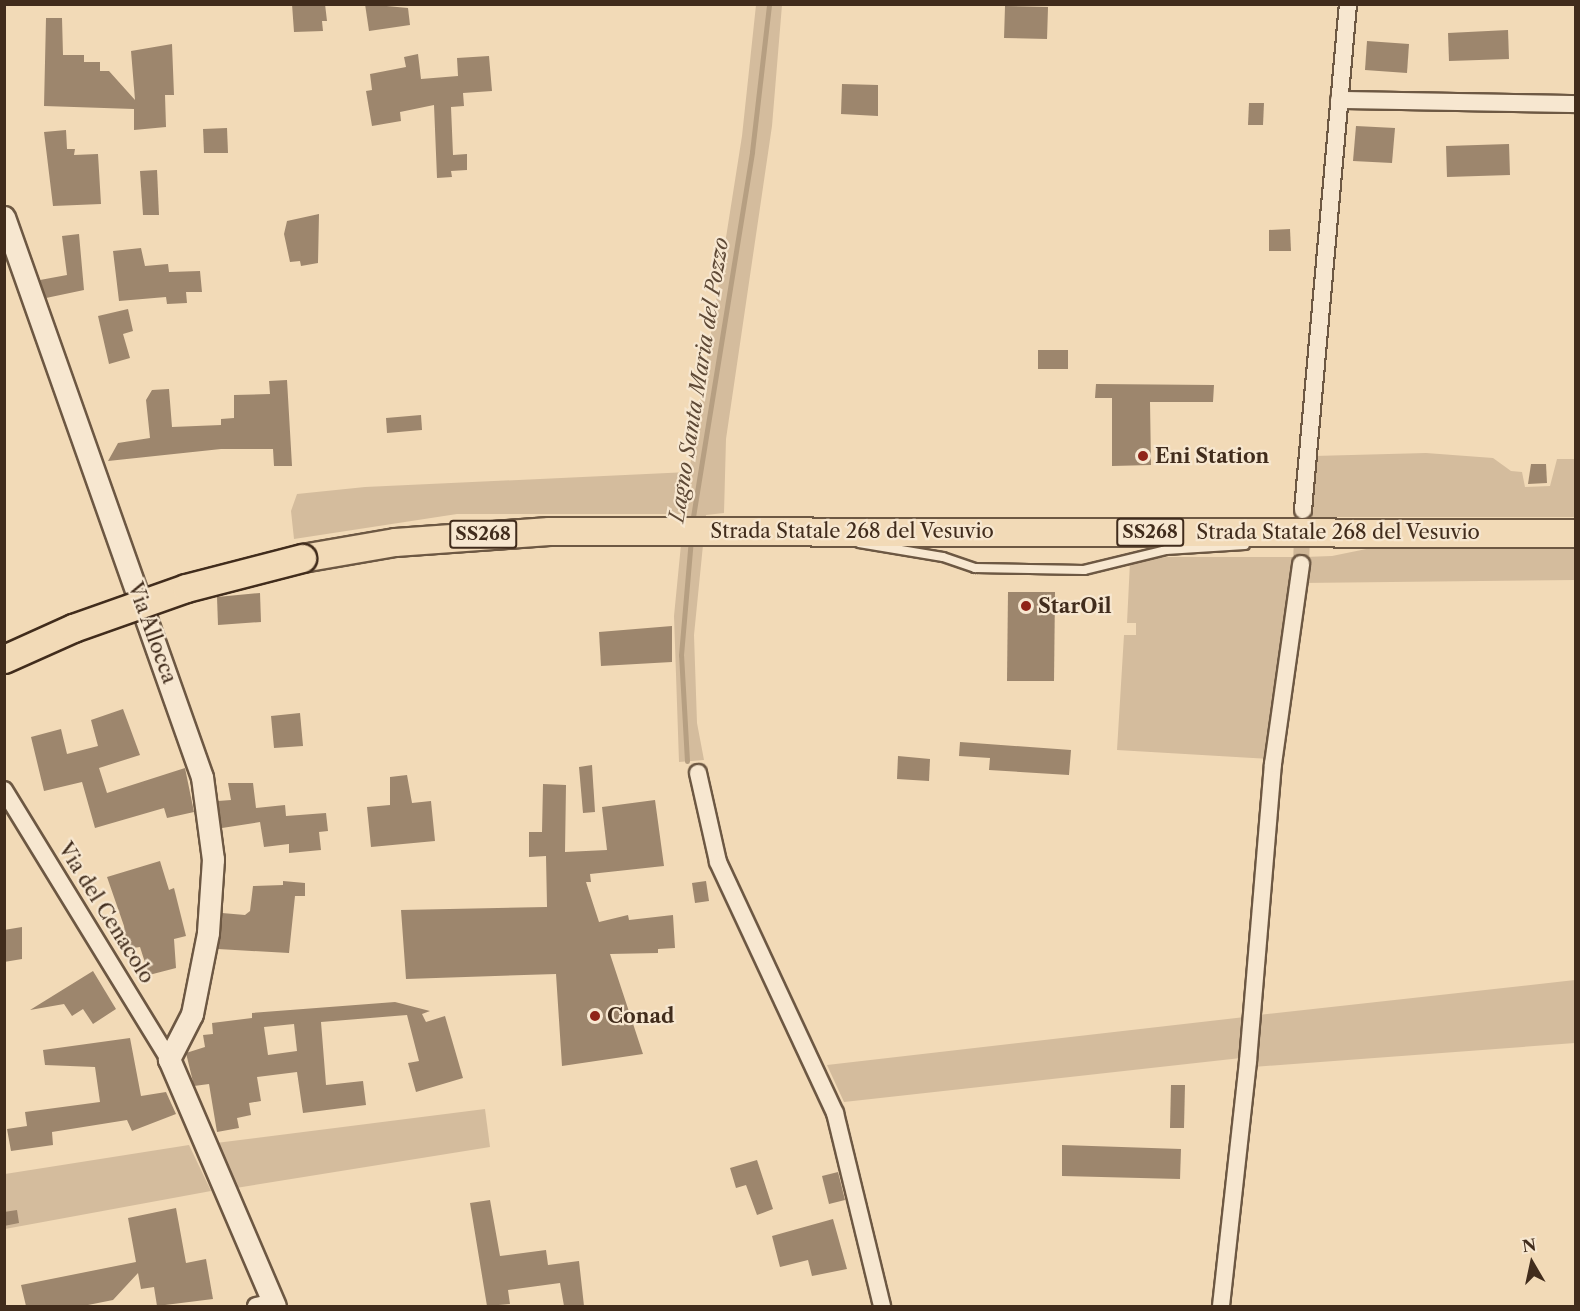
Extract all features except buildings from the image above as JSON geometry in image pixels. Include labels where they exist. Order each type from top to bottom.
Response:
[{"type":"highway","name":"Strada Statale 268 del Vesuvio","points":[[4,659],[73,628],[176,592],[302,558],[472,534],[665,531],[1575,533]]},
{"type":"street","points":[[1303,510],[1348,4]]},
{"type":"street","points":[[1339,100],[1575,104]]},
{"type":"street","name":"Via Allocca","points":[[4,217],[62,388],[202,777],[213,859],[208,933],[192,1014],[169,1059]]},
{"type":"street","points":[[1221,1306],[1248,1060],[1273,764],[1301,564]]},
{"type":"street","points":[[698,773],[718,862],[836,1113],[882,1306]]},
{"type":"street","name":"Via del Cenacolo","points":[[4,790],[169,1059]]},
{"type":"street","points":[[169,1059],[268,1305]]},
{"type":"lane","points":[[799,531],[934,555],[975,568],[1084,570],[1166,550],[1255,544]]},
{"type":"lane","points":[[1267,544],[1328,532]]},
{"type":"shaded area","points":[[756,5],[782,5],[772,126],[726,439],[724,513],[706,515],[694,635],[697,723],[704,760],[679,762],[674,616],[684,514],[457,514],[294,539],[291,511],[297,494],[365,487],[689,472],[742,136]]},
{"type":"shaded area","points":[[1426,453],[1493,458],[1511,471],[1522,472],[1525,487],[1550,486],[1557,459],[1575,459],[1575,517],[1308,517],[1314,456]]},
{"type":"shaded area","points":[[1381,546],[1575,548],[1575,580],[1301,583],[1304,557],[1332,556]]},
{"type":"shaded area","points":[[1167,557],[1298,557],[1270,759],[1117,750],[1124,635],[1136,635],[1136,623],[1127,623],[1130,562]]},
{"type":"shaded area","points":[[1575,980],[1575,1043],[1253,1067],[1258,1015]]},
{"type":"shaded area","points":[[1245,1017],[1241,1058],[844,1102],[827,1065]]},
{"type":"shaded area","points":[[485,1109],[490,1147],[236,1188],[216,1143]]},
{"type":"shaded area","points":[[189,1145],[211,1191],[5,1229],[5,1174]]},
{"type":"waterway","name":"Lagno Santa Maria del Pozzo","points":[[692,523],[752,152],[769,4]]},
{"type":"waterway","name":"Lagno Santa Maria del Pozzo","points":[[687,761],[681,655],[691,539]]},
{"type":"tunnel","points":[[1301,564],[1303,510]]},
{"type":"place","name":"Eni Station","points":[[1143,456]]},
{"type":"place","name":"StarOil","points":[[1026,606]]},
{"type":"place","name":"Conad","points":[[595,1016]]}]
